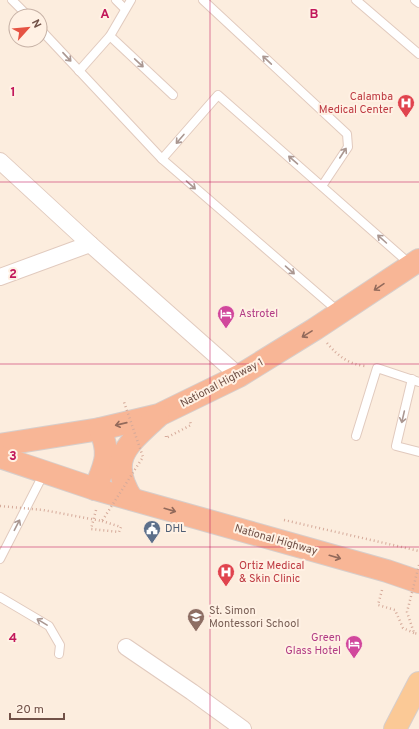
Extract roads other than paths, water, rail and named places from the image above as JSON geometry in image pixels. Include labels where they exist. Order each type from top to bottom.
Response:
[{"type":"highway","name":"National Highway 1","points":[[0,445],[100,429],[159,415],[239,376],[315,329],[415,262]]},
{"type":"highway","points":[[132,499],[124,486],[121,472],[122,458],[129,444],[159,415]]},
{"type":"highway","points":[[95,489],[103,470],[106,457],[106,443],[100,429]]},
{"type":"highway","name":"National Highway","points":[[0,457],[95,489],[387,571],[419,582]]},
{"type":"main road","points":[[395,729],[417,692]]},
{"type":"street","points":[[0,161],[90,244],[239,376]]},
{"type":"street","points":[[0,277],[90,244]]},
{"type":"street","points":[[126,646],[243,729]]},
{"type":"lane","points":[[12,0],[20,8]]},
{"type":"lane","points":[[116,0],[125,9]]},
{"type":"lane","points":[[79,71],[110,36],[131,0]]},
{"type":"lane","points":[[203,0],[347,134],[348,147],[322,186]]},
{"type":"lane","points":[[356,0],[419,54]]},
{"type":"lane","points":[[415,0],[419,4]]},
{"type":"lane","points":[[110,36],[173,95]]},
{"type":"lane","points":[[48,38],[162,159],[339,313]]},
{"type":"lane","points":[[162,159],[197,117],[218,95],[322,186],[415,262]]},
{"type":"lane","points":[[356,436],[377,368],[415,381],[396,446],[419,452]]},
{"type":"lane","points":[[0,559],[44,472]]},
{"type":"lane","points":[[0,597],[49,626],[60,645],[59,654]]},
{"type":"place","name":"Calamba Medical Center","points":[[406,118]]},
{"type":"place","name":"Astrotel","points":[[226,329]]},
{"type":"place","name":"DHL","points":[[152,544]]},
{"type":"place","name":"Ortiz Medical & Skin Clinic","points":[[226,587]]},
{"type":"place","name":"St. Simon Montessori School","points":[[196,632]]},
{"type":"place","name":"Green Glass Hotel","points":[[354,659]]}]
